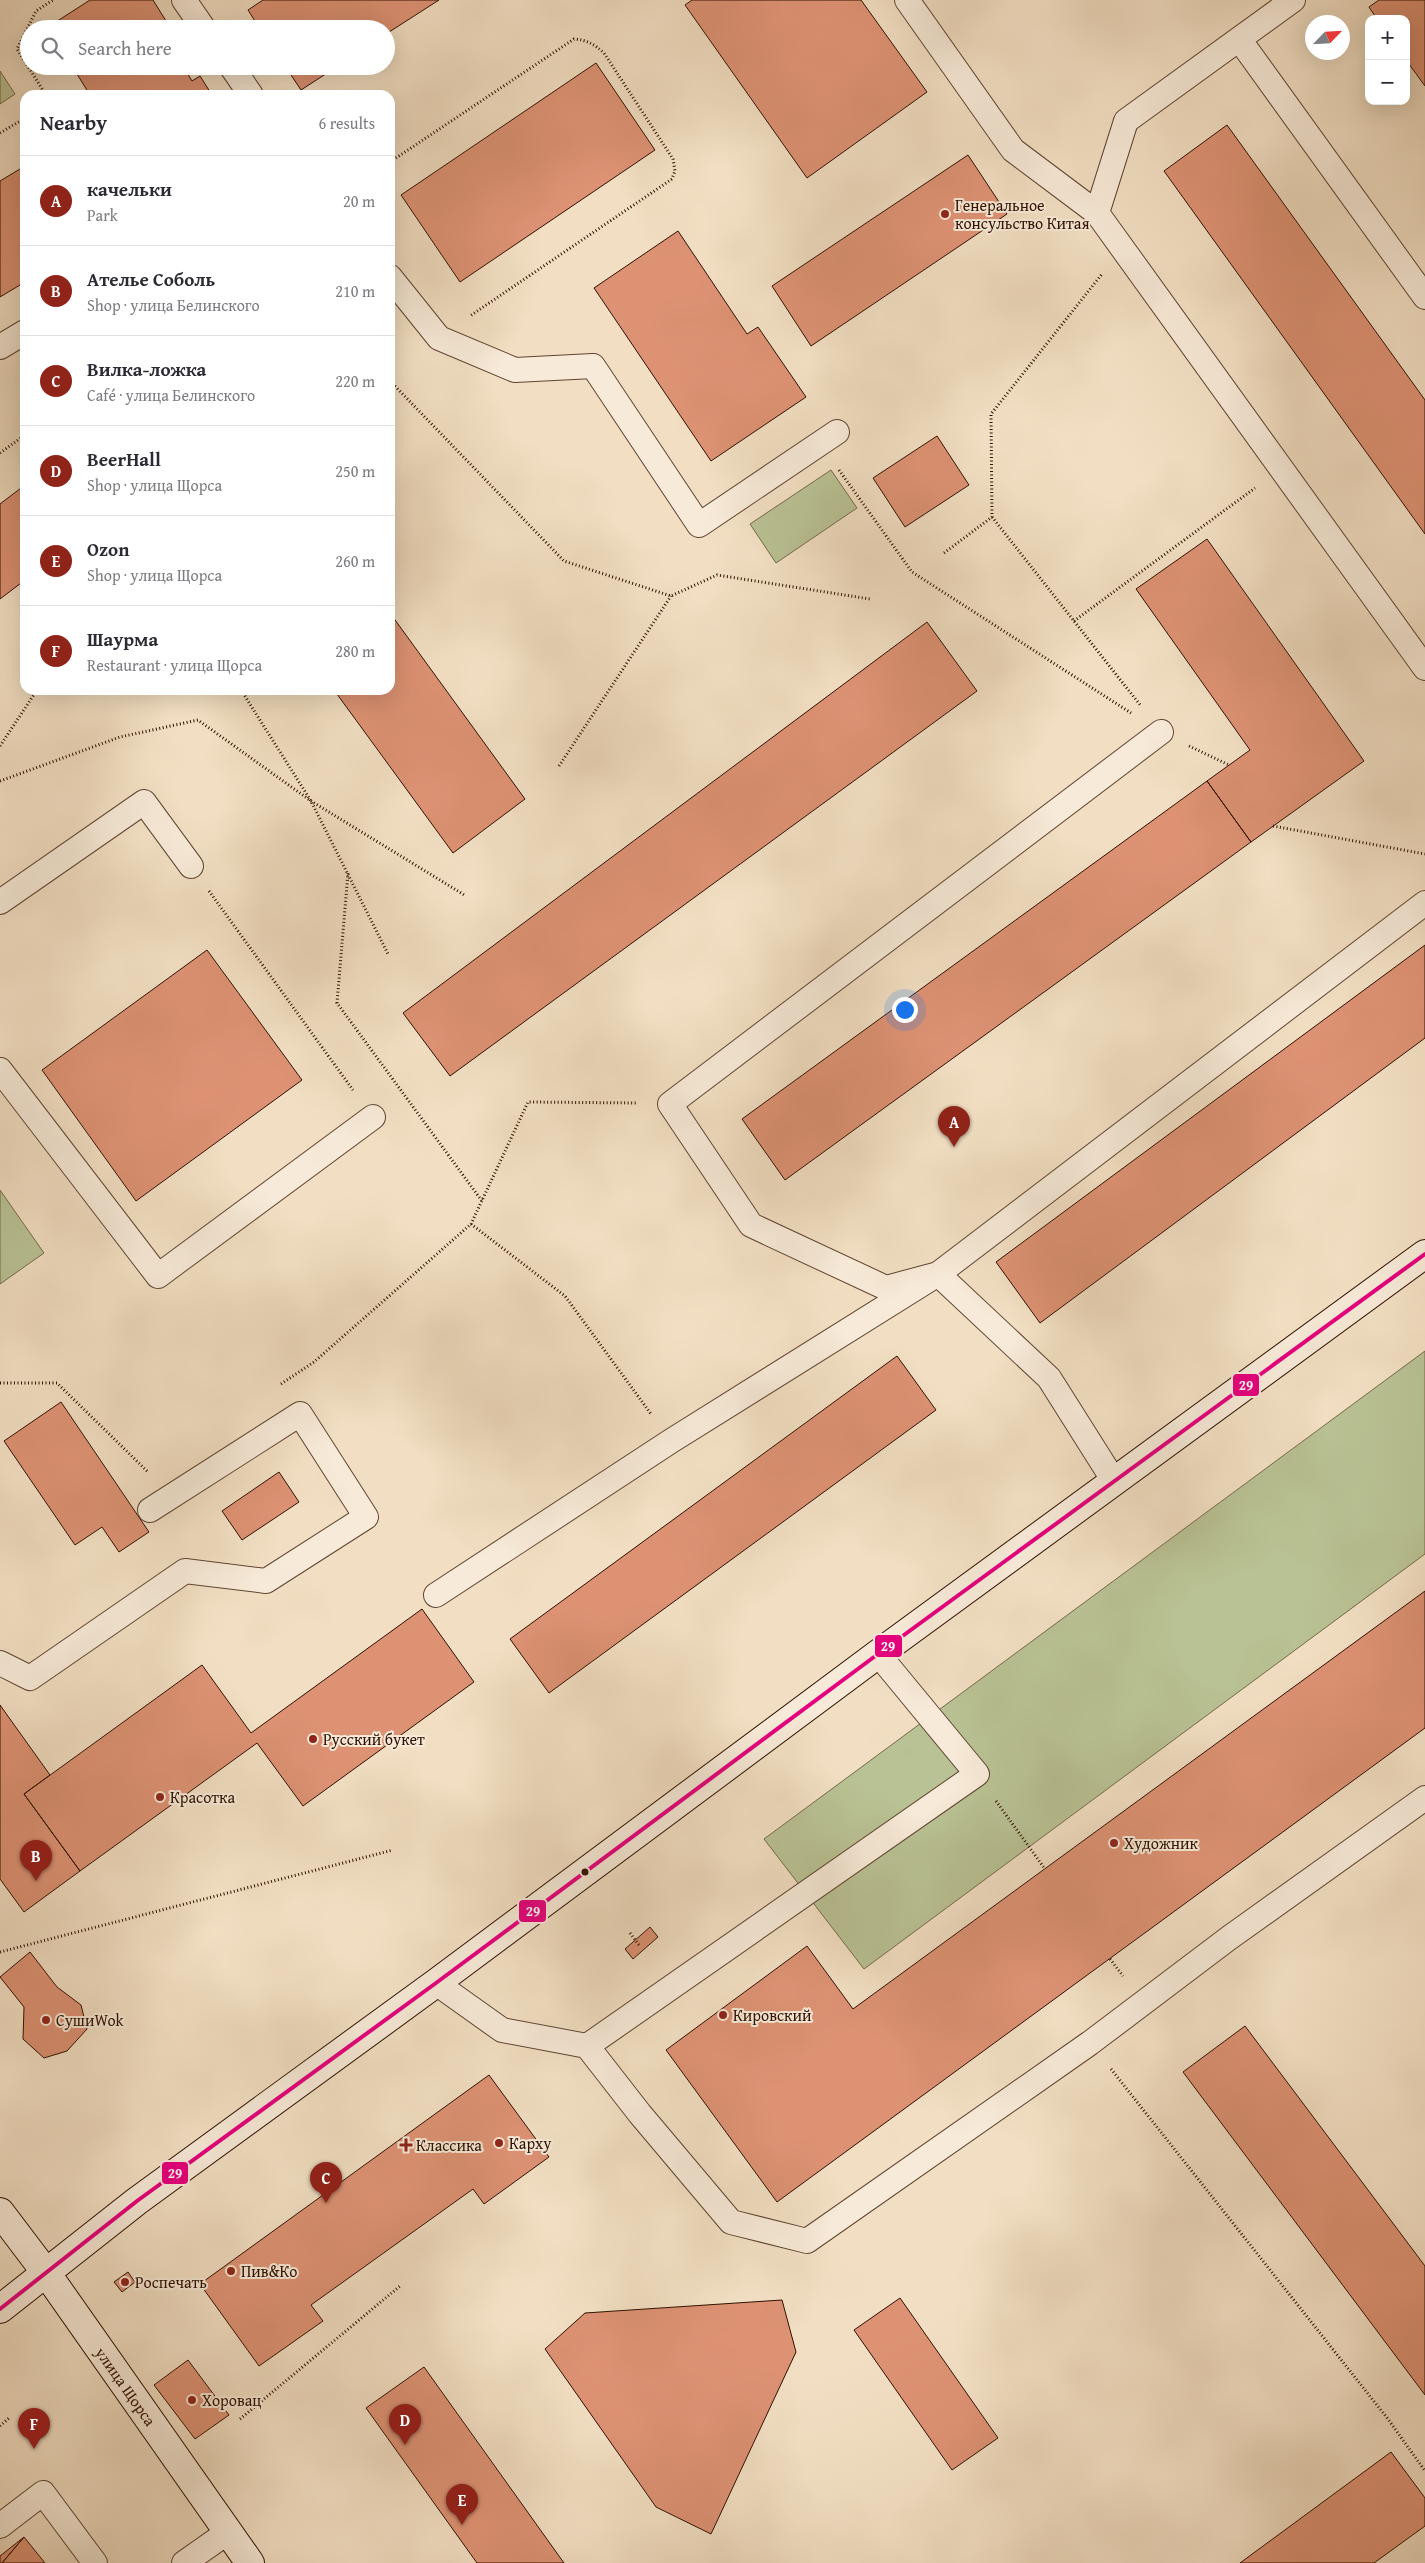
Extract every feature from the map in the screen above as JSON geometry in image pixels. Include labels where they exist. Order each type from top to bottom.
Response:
[{"type":"main road","points":[[0,2309],[47,2274],[137,2201],[436,1983],[878,1654],[1425,1254]]},
{"type":"main road","name":"улица Щорса","points":[[0,2212],[47,2274],[250,2563]]},
{"type":"lane","points":[[184,0],[198,20]]},
{"type":"lane","points":[[907,0],[1013,150],[1097,214],[1425,668]]},
{"type":"lane","points":[[1097,214],[1126,121],[1293,0]]},
{"type":"lane","points":[[1239,39],[1425,297]]},
{"type":"lane","points":[[236,75],[247,90]]},
{"type":"lane","points":[[395,283],[439,338],[515,370],[592,366],[699,525],[828,438]]},
{"type":"lane","points":[[0,347],[20,335]]},
{"type":"lane","points":[[938,1274],[886,1288],[751,1225],[670,1104],[1161,732]]},
{"type":"lane","points":[[0,902],[144,802],[191,866]]},
{"type":"lane","points":[[436,1595],[671,1441],[938,1274],[1425,903]]},
{"type":"lane","points":[[0,1070],[158,1276],[373,1118]]},
{"type":"lane","points":[[938,1274],[1049,1378],[1114,1481]]},
{"type":"lane","points":[[0,1663],[30,1678],[185,1571],[266,1581],[366,1516],[300,1414],[150,1510]]},
{"type":"lane","points":[[587,2046],[977,1774],[878,1654]]},
{"type":"lane","points":[[436,1983],[502,2030],[587,2046],[640,2114],[731,2222],[807,2241],[1090,2043],[1229,1938],[1425,1798]]},
{"type":"lane","points":[[0,2526],[43,2493],[95,2563]]},
{"type":"lane","points":[[184,2563],[228,2532]]},
{"type":"path","points":[[32,20],[36,11],[53,0]]},
{"type":"path","points":[[395,159],[574,39],[585,40],[595,44],[604,53],[673,159],[675,171],[672,179],[439,338]]},
{"type":"path","points":[[33,75],[43,90]]},
{"type":"path","points":[[0,133],[20,121]]},
{"type":"path","points":[[1122,248],[991,414],[992,517],[1161,732]]},
{"type":"path","points":[[395,385],[564,561],[671,596]]},
{"type":"path","points":[[828,438],[912,572],[1161,732],[1229,765]]},
{"type":"path","points":[[0,453],[20,439]]},
{"type":"path","points":[[1074,620],[1282,469]]},
{"type":"path","points":[[944,553],[992,517]]},
{"type":"path","points":[[558,766],[671,596],[717,575],[870,599]]},
{"type":"path","points":[[0,746],[33,695]]},
{"type":"path","points":[[244,695],[311,801],[388,954]]},
{"type":"path","points":[[0,781],[120,737],[198,720],[311,801],[466,896]]},
{"type":"path","points":[[1273,826],[1425,854]]},
{"type":"path","points":[[191,866],[373,1118]]},
{"type":"path","points":[[348,873],[336,1003],[482,1201]]},
{"type":"path","points":[[273,1389],[314,1362],[471,1224],[528,1102],[670,1104]]},
{"type":"path","points":[[471,1224],[565,1296],[671,1441]]},
{"type":"path","points":[[0,1382],[57,1383],[149,1472]]},
{"type":"path","points":[[977,1774],[1045,1869]]},
{"type":"path","points":[[0,1952],[392,1850]]},
{"type":"path","points":[[630,1933],[639,1945]]},
{"type":"path","points":[[1090,2043],[1388,2419],[1425,2471]]},
{"type":"path","points":[[240,2419],[400,2286]]},
{"type":"path","points":[[0,2426],[9,2418]]},
{"type":"green space","points":[[0,71],[15,94],[0,104]]},
{"type":"green space","points":[[831,470],[857,508],[776,563],[750,524]]},
{"type":"green space","points":[[0,1190],[44,1253],[0,1284]]},
{"type":"green space","points":[[1425,1351],[1425,1554],[864,1969],[764,1839]]},
{"type":"building","points":[[90,0],[153,0],[165,20],[59,20]]},
{"type":"building","points":[[263,0],[439,0],[395,28],[395,20],[254,20],[248,10]]},
{"type":"building","points":[[692,0],[861,0],[927,92],[807,178],[685,5]]},
{"type":"building","points":[[1379,0],[1425,0],[1425,86],[1410,65],[1410,15],[1374,15],[1369,7]]},
{"type":"building","points":[[596,63],[655,150],[460,282],[401,195]]},
{"type":"building","points":[[78,75],[188,75],[192,81],[200,76],[209,90],[87,90]]},
{"type":"building","points":[[291,75],[324,75],[301,90]]},
{"type":"building","points":[[1227,125],[1425,400],[1425,534],[1164,171]]},
{"type":"building","points":[[968,155],[1007,214],[811,346],[772,286]]},
{"type":"building","points":[[20,169],[20,285],[0,297],[0,181]]},
{"type":"building","points":[[678,231],[747,334],[758,327],[806,397],[711,461],[594,288]]},
{"type":"building","points":[[937,436],[969,485],[905,527],[873,478]]},
{"type":"building","points":[[20,489],[20,584],[0,599],[0,504]]},
{"type":"building","points":[[1207,539],[1364,761],[1251,842],[1207,781],[1250,750],[1136,589]]},
{"type":"building","points":[[395,620],[525,799],[453,853],[338,695],[395,695]]},
{"type":"building","points":[[927,622],[977,691],[450,1076],[403,1013]]},
{"type":"building","points":[[1207,781],[1251,842],[785,1180],[742,1119]]},
{"type":"building","points":[[1425,945],[1425,1038],[1040,1323],[996,1262]]},
{"type":"building","points":[[207,950],[302,1080],[136,1201],[42,1070]]},
{"type":"building","points":[[897,1356],[936,1410],[549,1693],[510,1639]]},
{"type":"building","points":[[61,1402],[149,1532],[119,1552],[102,1527],[75,1545],[4,1441]]},
{"type":"building","points":[[279,1472],[299,1502],[242,1540],[222,1511]]},
{"type":"building","points":[[1425,1591],[1425,1728],[777,2202],[666,2050],[807,1946],[853,2009]]},
{"type":"building","points":[[422,1609],[474,1682],[303,1806],[257,1743],[80,1871],[24,1794],[202,1665],[251,1733]]},
{"type":"building","points":[[0,1705],[50,1775],[24,1794],[80,1871],[24,1912],[0,1879]]},
{"type":"building","points":[[650,1927],[658,1937],[633,1959],[625,1949]]},
{"type":"building","points":[[30,1952],[57,1987],[81,2005],[87,2029],[67,2051],[44,2058],[23,2039],[24,2007],[0,1977]]},
{"type":"building","points":[[1245,2026],[1425,2266],[1425,2395],[1183,2072]]},
{"type":"building","points":[[489,2075],[549,2157],[484,2204],[473,2189],[311,2305],[323,2321],[259,2366],[200,2284]]},
{"type":"building","name":"Роспечать","points":[[128,2272],[135,2282],[122,2292],[114,2282]]},
{"type":"building","points":[[900,2298],[998,2438],[952,2470],[854,2330]]},
{"type":"building","points":[[782,2300],[796,2352],[711,2534],[656,2507],[545,2349],[585,2313]]},
{"type":"building","name":"Хоровац","points":[[188,2360],[229,2415],[195,2439],[154,2385]]},
{"type":"building","points":[[424,2367],[564,2563],[477,2563],[366,2408]]},
{"type":"building","points":[[1391,2452],[1425,2498],[1425,2526],[1374,2563],[1240,2563]]},
{"type":"building","points":[[24,2537],[2,2563],[0,2563],[0,2556]]},
{"type":"building","points":[[24,2537],[45,2563],[2,2563]]},
{"type":"transit line","name":"29","points":[[0,2309],[137,2201],[436,1983],[878,1654],[1425,1254]]},
{"type":"place","name":"Генеральное консульство Китая","points":[[945,214]]},
{"type":"place","name":"качельки","points":[[954,1147]]},
{"type":"place","name":"Русский букет","points":[[313,1739]]},
{"type":"place","name":"Красотка","points":[[160,1797]]},
{"type":"place","name":"Художник","points":[[1114,1843]]},
{"type":"place","name":"Ателье Соболь","points":[[36,1881]]},
{"type":"place","name":"Кировский","points":[[723,2015]]},
{"type":"place","name":"СушиWok","points":[[46,2020]]},
{"type":"place","name":"Карху","points":[[499,2143]]},
{"type":"place","name":"Классика","points":[[406,2145]]},
{"type":"place","name":"Вилка-ложка","points":[[326,2203]]},
{"type":"place","name":"Пив&Ко","points":[[231,2271]]},
{"type":"place","name":"Роспечать","points":[[125,2282]]},
{"type":"place","name":"Хоровац","points":[[192,2400]]},
{"type":"place","name":"BeerHall","points":[[405,2445]]},
{"type":"place","name":"Шаурма","points":[[34,2449]]},
{"type":"place","name":"Ozon","points":[[462,2525]]}]
